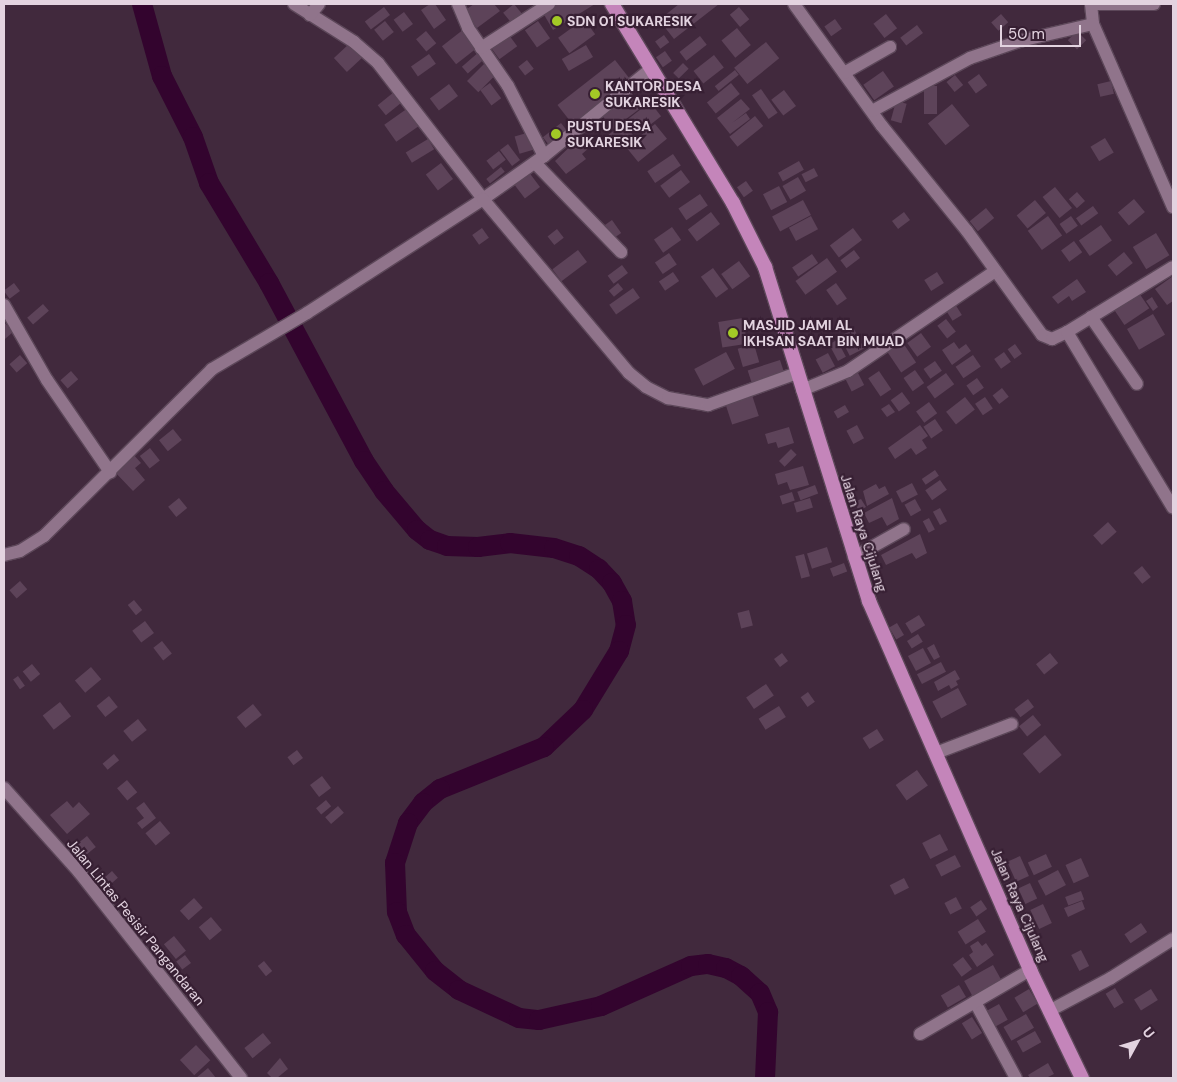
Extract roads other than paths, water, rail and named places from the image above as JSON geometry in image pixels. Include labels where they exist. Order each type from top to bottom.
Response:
[{"type":"highway","name":"Jalan Raya Cijulang","points":[[612,4],[744,222],[765,267],[854,557],[878,625],[936,752],[1030,970],[1082,1078]]},
{"type":"street","points":[[294,4],[354,42],[378,63],[483,199],[629,373],[646,387],[668,398],[708,405],[797,373]]},
{"type":"street","points":[[310,15],[318,4]]},
{"type":"street","points":[[458,4],[468,28],[508,86],[539,159],[621,252]]},
{"type":"street","points":[[481,48],[548,4]]},
{"type":"street","points":[[794,4],[872,111],[962,223],[1042,335],[1052,339],[1067,332],[1173,267]]},
{"type":"street","points":[[1154,4],[1091,4],[1093,24],[1173,207]]},
{"type":"street","points":[[872,111],[970,58],[1020,41],[1093,24]]},
{"type":"street","points":[[844,73],[890,47]]},
{"type":"street","points":[[4,555],[20,551],[44,536],[212,368],[306,312],[483,199],[539,159],[652,68]]},
{"type":"street","points":[[802,390],[832,380],[866,360],[995,271]]},
{"type":"street","points":[[4,305],[47,380],[110,472]]},
{"type":"street","points":[[1091,317],[1137,384]]},
{"type":"street","points":[[1067,332],[1173,508]]},
{"type":"street","points":[[854,557],[904,529]]},
{"type":"street","points":[[936,752],[1012,724]]},
{"type":"street","name":"Jalan Lintas Pesisir Pangandaran","points":[[4,788],[79,872],[241,1078]]},
{"type":"street","points":[[1049,1011],[1111,978],[1173,939]]},
{"type":"street","points":[[920,1034],[1030,970]]},
{"type":"street","points":[[975,1002],[1016,1078]]},
{"type":"waterway","points":[[142,4],[162,76],[193,137],[209,183],[269,283],[364,461],[384,491],[417,530],[430,540],[447,546],[478,547],[510,543],[554,548],[579,556],[599,569],[612,583],[622,601],[626,625],[619,651],[583,710],[544,747],[440,789],[423,803],[408,823],[395,863],[397,912],[406,935],[435,971],[459,990],[519,1018],[539,1020],[601,1006],[691,966],[708,964],[726,968],[741,976],[760,993],[768,1012],[765,1078]]},
{"type":"place","name":"SDN 01 SUKARESIK","points":[[557,21]]},
{"type":"place","name":"KANTOR DESA SUKARESIK","points":[[595,94]]},
{"type":"place","name":"PUSTU DESA SUKARESIK","points":[[556,134]]},
{"type":"place","name":"MASJID JAMI AL IKHSAN SAAT BIN MUAD","points":[[733,333]]}]
